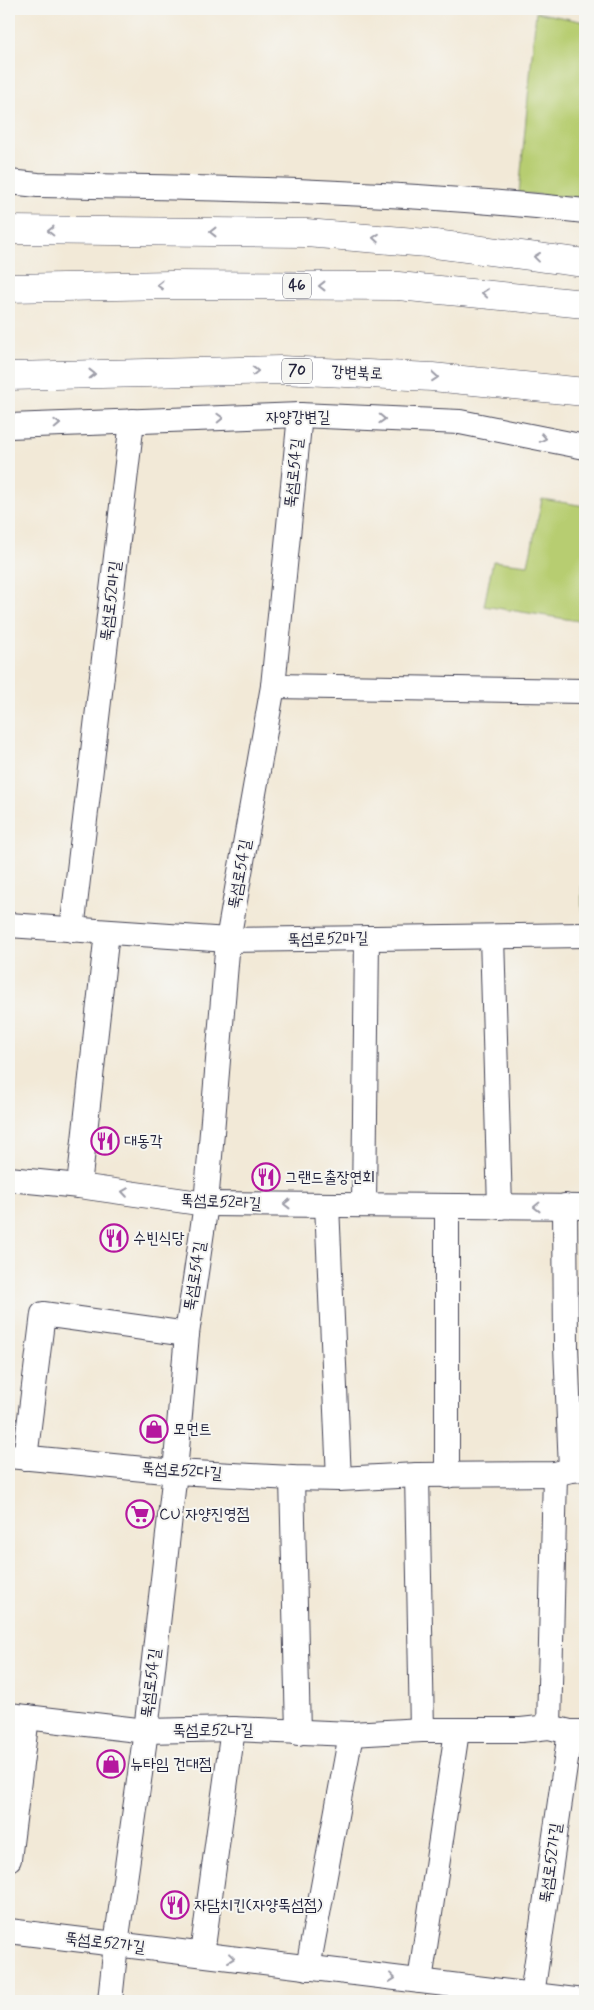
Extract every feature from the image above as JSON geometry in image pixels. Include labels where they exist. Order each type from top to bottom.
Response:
[{"type":"highway","points":[[9,230],[306,233],[427,243],[585,263]]},
{"type":"highway","name":"46","points":[[9,288],[171,285],[398,286],[585,304]]},
{"type":"highway","name":"강변북로","points":[[9,376],[280,370],[432,377],[585,392]]},
{"type":"street","points":[[9,182],[38,185],[238,188],[364,193],[519,204],[585,211]]},
{"type":"street","name":"자양강변길","points":[[9,426],[300,415],[460,422],[585,447]]},
{"type":"street","name":"뚝섬로54길","points":[[110,2001],[116,1944],[146,1731],[175,1472],[186,1334],[206,1204],[228,940],[273,686],[300,415]]},
{"type":"street","name":"뚝섬로52마길","points":[[72,930],[132,422]]},
{"type":"street","points":[[273,686],[585,691]]},
{"type":"street","name":"뚝섬로52마길","points":[[9,925],[228,940],[585,936]]},
{"type":"street","points":[[80,1186],[107,932]]},
{"type":"street","points":[[492,936],[500,1207]]},
{"type":"street","points":[[364,1205],[367,938]]},
{"type":"street","name":"뚝섬로52라길","points":[[9,1179],[80,1186],[206,1204],[575,1206]]},
{"type":"street","points":[[328,1204],[339,1479]]},
{"type":"street","points":[[447,1206],[447,1476]]},
{"type":"street","points":[[568,1730],[570,1471],[576,1346],[575,1206]]},
{"type":"street","name":"뚝섬로54길","points":[[43,1314],[186,1334]]},
{"type":"street","name":"뚝섬로52다길","points":[[43,1314],[17,1457],[175,1472],[292,1478],[339,1479],[570,1471]]},
{"type":"street","points":[[417,1475],[422,1730]]},
{"type":"street","points":[[292,1478],[298,1733]]},
{"type":"street","points":[[9,1859],[18,1716]]},
{"type":"street","name":"뚝섬로52나길","points":[[18,1716],[146,1731],[233,1729],[351,1734],[422,1730],[568,1730]]},
{"type":"street","points":[[202,1954],[233,1729]]},
{"type":"street","name":"뚝섬로52가길","points":[[532,1995],[568,1730]]},
{"type":"street","points":[[420,1981],[457,1731]]},
{"type":"street","points":[[308,1968],[351,1734]]},
{"type":"street","name":"뚝섬로52가길","points":[[9,1931],[584,2001]]},
{"type":"green space","points":[[536,12],[585,22],[585,198],[519,193]]},
{"type":"green space","points":[[542,499],[585,506],[585,622],[484,606],[493,561],[528,565]]},
{"type":"green space","points":[[585,841],[585,911],[582,911],[581,842]]},
{"type":"place","name":"대동각","points":[[105,1141]]},
{"type":"place","name":"그랜드출장연회","points":[[266,1177]]},
{"type":"place","name":"수빈식당","points":[[114,1238]]},
{"type":"place","name":"모먼트","points":[[154,1429]]},
{"type":"place","name":"CU 자양진영점","points":[[140,1514]]},
{"type":"place","name":"뉴타임 건대점","points":[[111,1764]]},
{"type":"place","name":"자담치킨(자양뚝섬점)","points":[[175,1905]]}]
